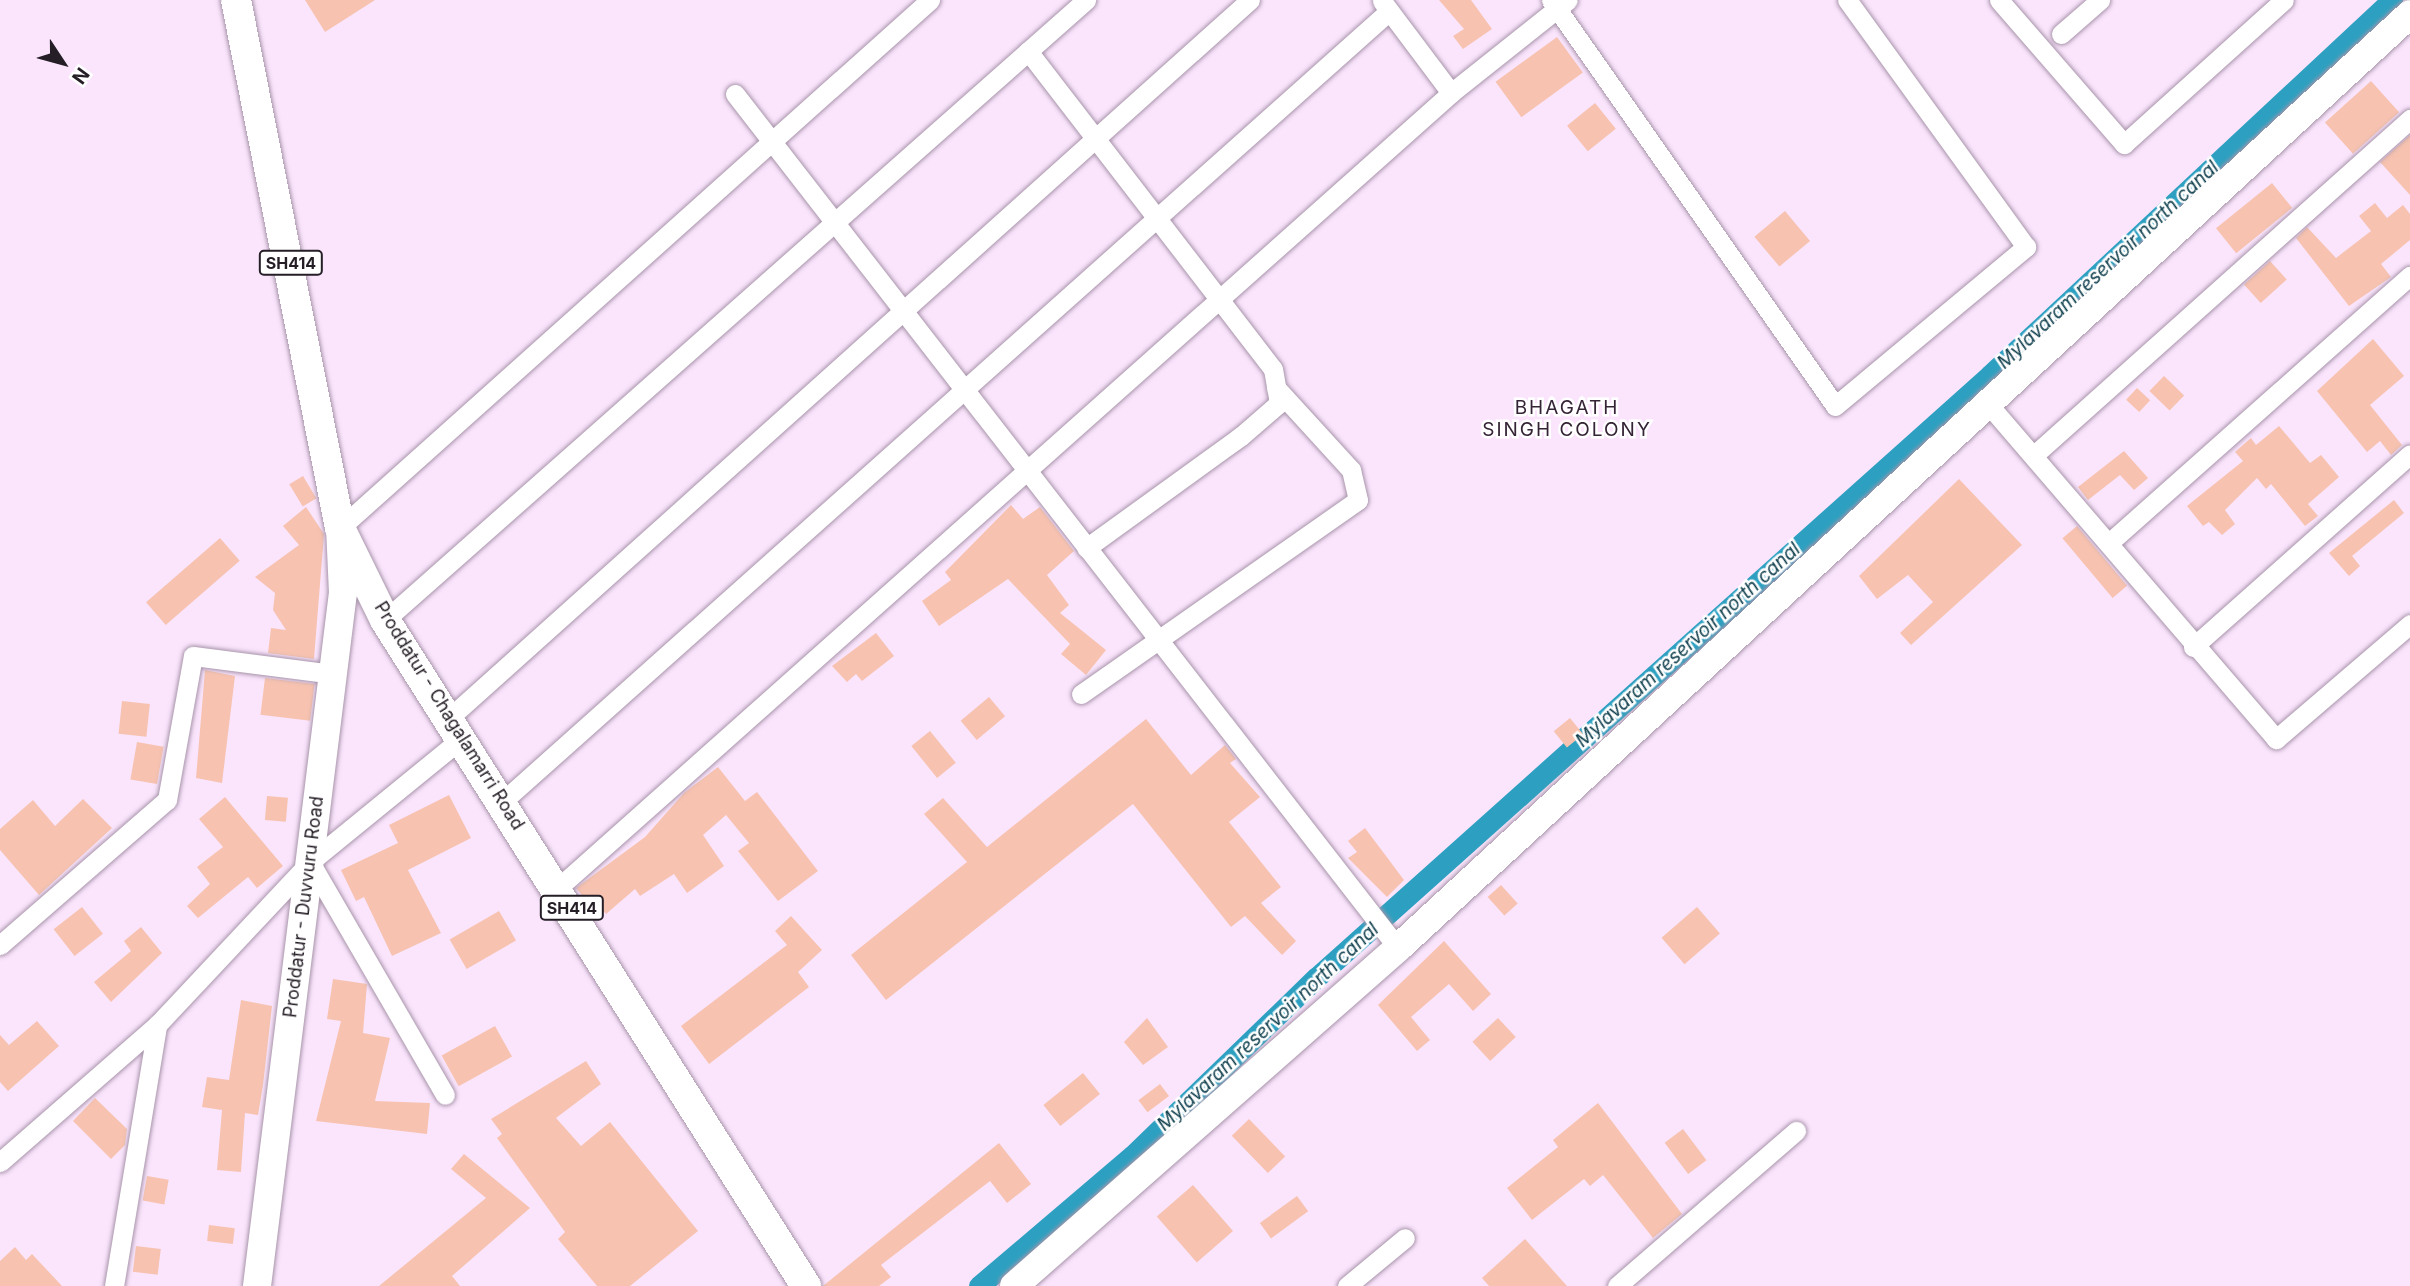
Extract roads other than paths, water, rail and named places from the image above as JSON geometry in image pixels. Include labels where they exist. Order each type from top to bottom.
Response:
[{"type":"main road","name":"Proddatur - Chagalamarri Road","points":[[236,0],[340,528],[385,620],[559,887],[806,1286]]},
{"type":"main road","points":[[1014,1286],[1398,948],[2410,14]]},
{"type":"main road","name":"Proddatur - Duvvuru Road","points":[[257,1286],[343,593],[340,528]]},
{"type":"street","points":[[340,528],[930,0]]},
{"type":"street","points":[[385,620],[1086,0]]},
{"type":"street","points":[[0,1162],[158,1025],[310,862],[903,314],[1250,0]]},
{"type":"street","points":[[559,887],[1451,93],[1559,3],[1835,406],[2026,247],[1847,0]]},
{"type":"street","points":[[1999,0],[2124,144],[2284,0]]},
{"type":"street","points":[[2061,34],[2100,0]]},
{"type":"street","points":[[503,801],[1158,218],[1385,5],[1451,93]]},
{"type":"street","points":[[1028,51],[1098,138],[1218,300],[1273,369],[1278,404],[1086,548]]},
{"type":"street","points":[[735,94],[961,391],[1398,948]]},
{"type":"street","points":[[2033,456],[2410,119]]},
{"type":"street","points":[[2110,542],[2410,276]]},
{"type":"street","points":[[1080,694],[1359,500],[1351,470],[1276,388]]},
{"type":"street","points":[[1988,404],[2110,542],[2193,647],[2276,739],[2410,624]]},
{"type":"street","points":[[2193,647],[2410,454]]},
{"type":"street","points":[[0,945],[167,800],[193,656],[333,674]]},
{"type":"street","points":[[310,862],[445,1095]]},
{"type":"street","points":[[114,1286],[158,1025]]},
{"type":"street","points":[[1617,1286],[1796,1131]]},
{"type":"street","points":[[1346,1286],[1405,1238]]},
{"type":"waterway","name":"Mylavaram reservoir north canal","points":[[979,1286],[1132,1156],[1317,977],[1990,375],[2392,0]]},
{"type":"district","name":"BHAGATH SINGH COLONY","points":[[1567,419]]}]
